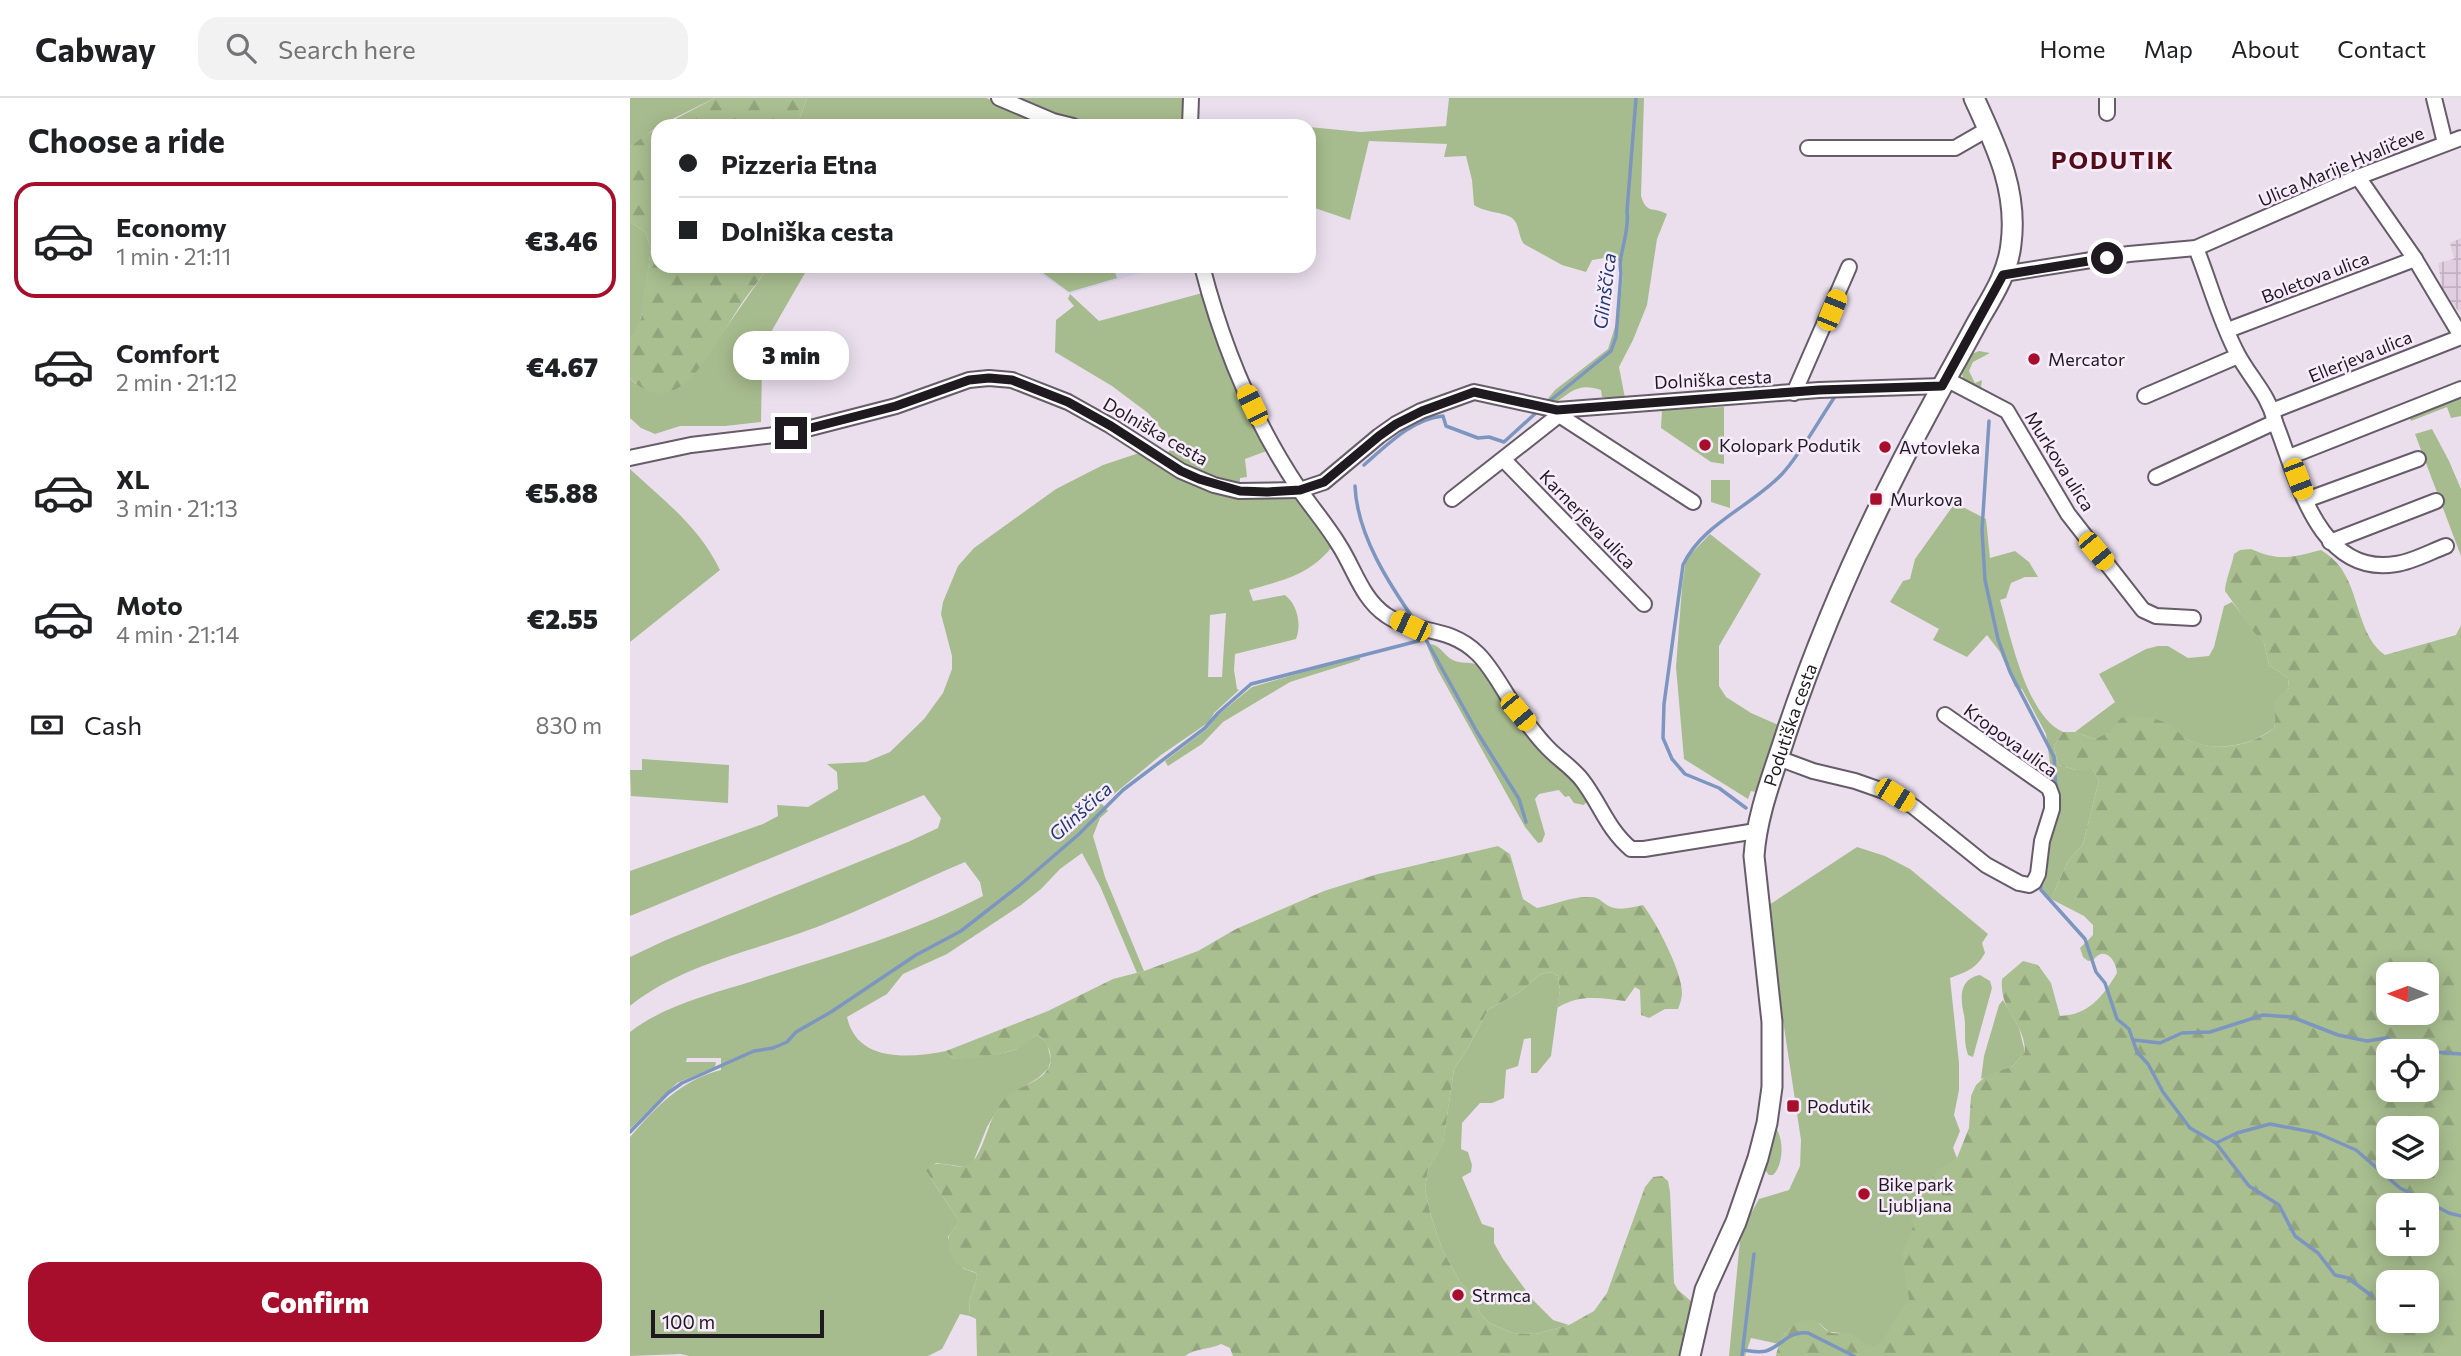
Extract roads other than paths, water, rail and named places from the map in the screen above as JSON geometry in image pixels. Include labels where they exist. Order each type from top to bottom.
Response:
[{"type":"street","points":[[999,98],[1048,119]]},
{"type":"street","points":[[1190,119],[1191,98]]},
{"type":"street","name":"Podutiška cesta","points":[[1690,1356],[1705,1290],[1735,1222],[1758,1158],[1772,1087],[1773,1030],[1754,856],[1756,831],[1778,758],[1827,620],[1909,447],[2003,275],[2012,234],[2012,200],[2004,164],[1974,98]]},
{"type":"street","points":[[2434,98],[2445,143]]},
{"type":"street","points":[[1808,148],[1955,148],[1988,129]]},
{"type":"street","name":"Ulica Marije Hvaličeve","points":[[2003,275],[2130,254],[2196,248],[2358,177],[2461,138]]},
{"type":"street","points":[[2358,177],[2415,259],[2461,336]]},
{"type":"street","points":[[2196,248],[2238,356],[2259,385],[2316,524],[2330,542],[2352,559],[2381,566],[2399,564],[2446,545]]},
{"type":"street","name":"Boletova ulica","points":[[2228,330],[2415,259]]},
{"type":"street","points":[[1794,393],[1849,267]]},
{"type":"street","points":[[1204,273],[1221,330],[1245,391],[1300,490],[1345,554],[1365,593],[1386,615],[1410,626],[1448,634],[1477,653],[1518,712],[1547,747],[1583,780],[1609,827],[1631,849],[1756,831]]},
{"type":"street","name":"Ellerjeva ulica","points":[[2156,477],[2274,417],[2461,336]]},
{"type":"street","points":[[2145,396],[2238,356]]},
{"type":"street","name":"Dolniška cesta","points":[[630,458],[691,445],[791,433],[896,406],[969,380],[989,378],[1012,380],[1068,402],[1181,471],[1214,485],[1240,491],[1300,490],[1324,482],[1396,424],[1422,411],[1474,392],[1550,410],[1944,383]]},
{"type":"street","name":"Murkova ulica","points":[[1944,383],[2007,411],[2068,513],[2143,610],[2156,616],[2193,618]]},
{"type":"street","points":[[2289,457],[2461,389]]},
{"type":"street","points":[[1452,499],[1504,460],[1550,410],[1693,502]]},
{"type":"street","points":[[2306,500],[2418,459]]},
{"type":"street","name":"Karnerjeva ulica","points":[[1504,460],[1644,604]]},
{"type":"street","points":[[1316,510],[1324,482]]},
{"type":"street","points":[[2330,542],[2436,501]]},
{"type":"street","name":"Kropova ulica","points":[[1778,758],[1895,795],[1986,865],[2019,883],[2029,885],[2038,874],[2042,841],[2052,809],[2049,788],[1945,715]]},
{"type":"waterway","name":"Glinščica","points":[[1546,404],[1611,351],[1616,337],[1636,98]]},
{"type":"waterway","points":[[1746,808],[1719,788],[1685,774],[1672,759],[1663,738],[1664,704],[1683,565],[1702,538],[1782,474],[1834,398]]},
{"type":"waterway","name":"Glinščica","points":[[1364,465],[1400,434],[1432,418],[1443,416],[1446,426],[1478,438],[1489,437],[1504,442],[1538,411]]},
{"type":"waterway","points":[[1989,421],[1982,530],[1985,580],[1998,639],[2010,672],[2054,757],[2056,790]]},
{"type":"waterway","name":"Glinščica","points":[[1355,486],[1357,504],[1368,541],[1386,576],[1417,624]]},
{"type":"waterway","name":"Glinščica","points":[[630,1132],[668,1093],[682,1083],[754,1051],[773,1048],[787,1042],[796,1032],[916,955],[961,931],[1078,835],[1123,790],[1205,728],[1251,684],[1422,640],[1425,638],[1423,633]]},
{"type":"waterway","points":[[1425,638],[1477,732],[1519,799],[1526,822]]},
{"type":"waterway","points":[[2041,880],[2041,890],[2085,939],[2096,972],[2105,983],[2117,1019],[2129,1029],[2137,1052],[2148,1064],[2163,1092],[2190,1128],[2216,1143],[2249,1186],[2279,1205],[2295,1236],[2318,1253],[2335,1275],[2348,1278],[2372,1296]]},
{"type":"waterway","points":[[2134,1040],[2160,1043],[2182,1033],[2210,1032],[2263,1015],[2292,1017],[2338,1035],[2367,1041],[2386,1038],[2409,1050],[2461,1054]]},
{"type":"waterway","points":[[2216,1143],[2237,1133],[2270,1124],[2317,1133],[2356,1150],[2400,1188],[2449,1213],[2461,1216]]},
{"type":"waterway","points":[[1742,1356],[1754,1254]]},
{"type":"waterway","points":[[1743,1350],[1766,1351],[1791,1336],[1808,1333],[1854,1356]]},
{"type":"place","name":"Mercator","points":[[2034,359]]},
{"type":"place","name":"Kolopark Podutik","points":[[1705,445]]},
{"type":"place","name":"Avtovleka","points":[[1885,447]]},
{"type":"place","name":"Murkova","points":[[1876,499]]},
{"type":"place","name":"Podutik","points":[[1793,1106]]},
{"type":"place","name":"Bike park Ljubljana","points":[[1864,1194]]},
{"type":"place","name":"Strmca","points":[[1458,1295]]},
{"type":"district","name":"PODUTIK","points":[[2113,159]]}]
